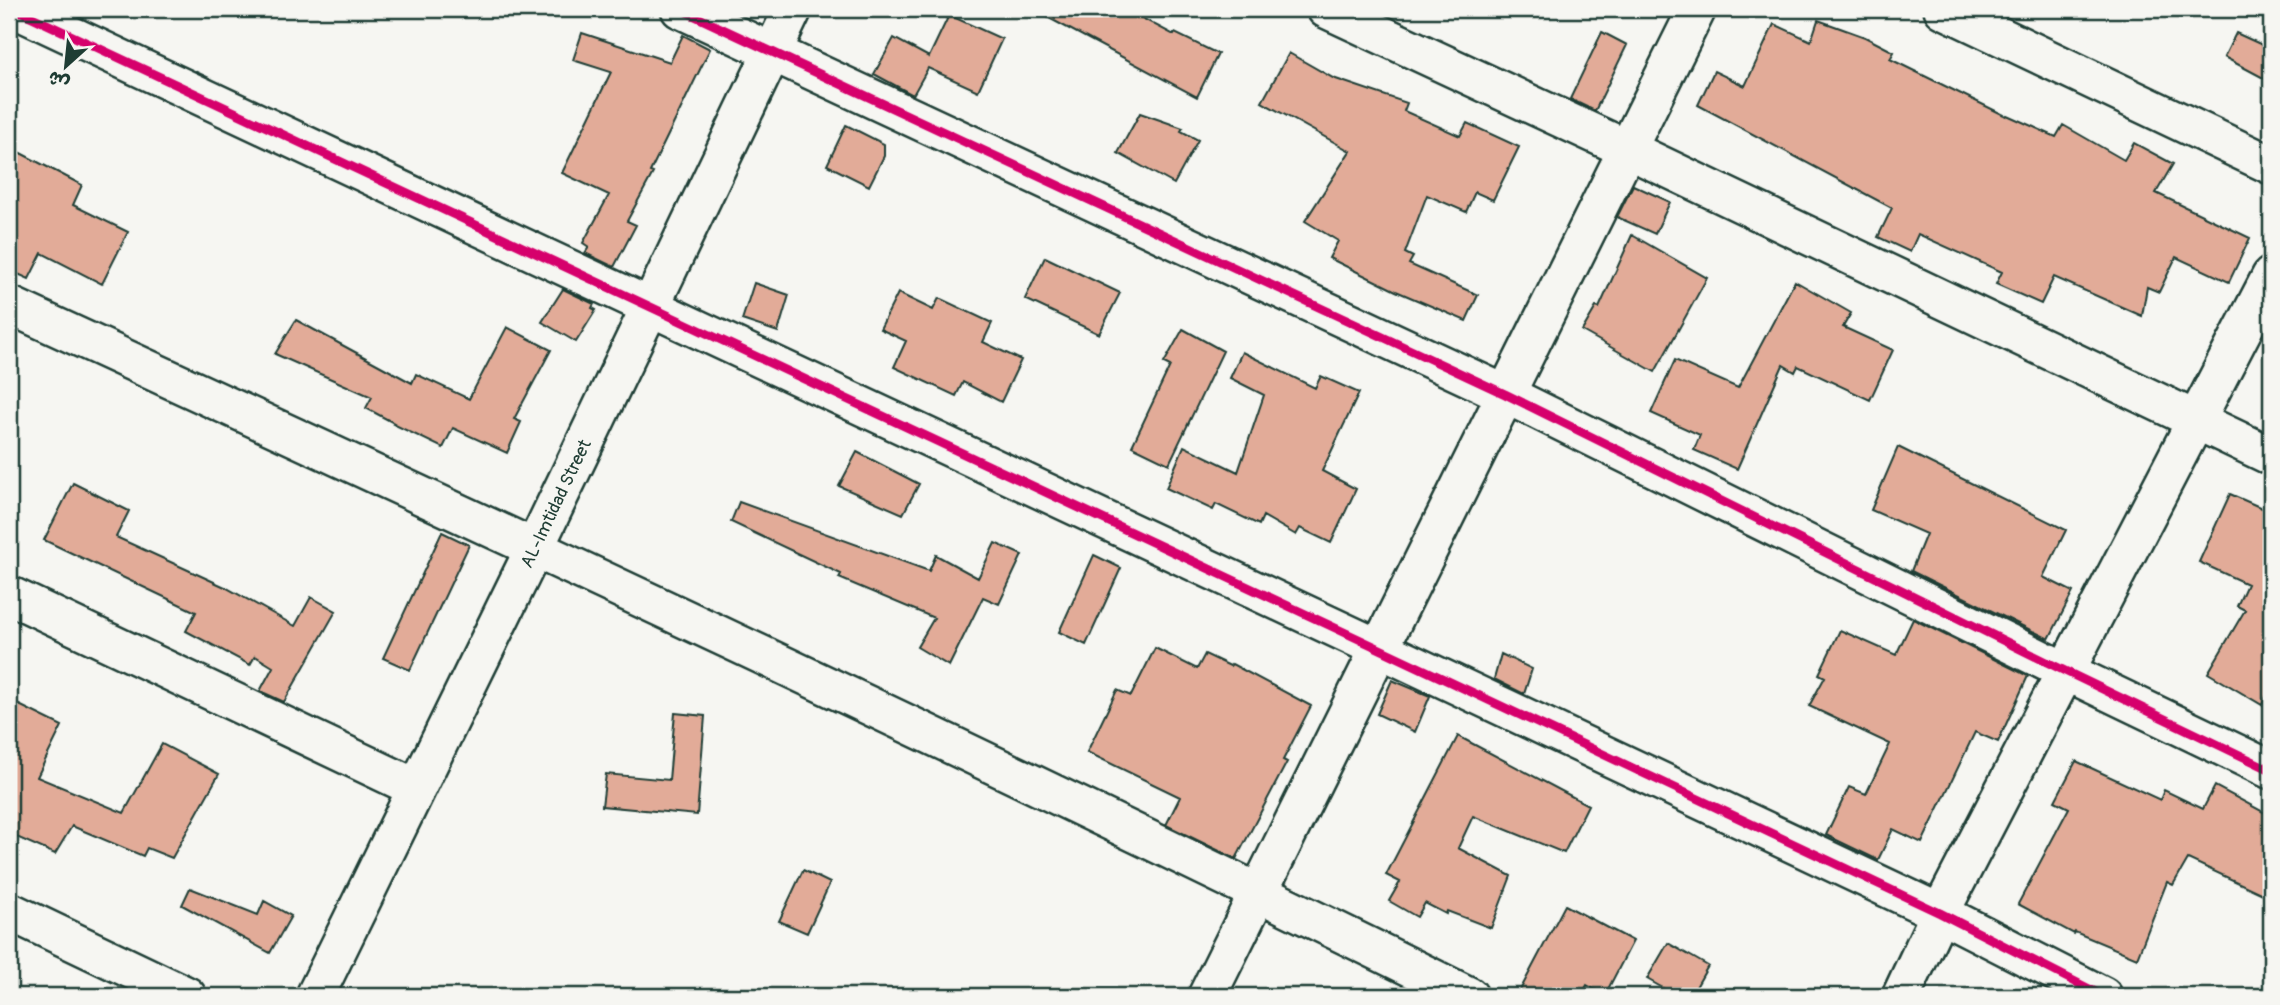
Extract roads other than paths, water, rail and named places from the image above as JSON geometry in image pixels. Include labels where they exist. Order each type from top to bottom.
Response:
[{"type":"street","points":[[15,9],[1940,913],[2104,996]]},
{"type":"street","points":[[680,9],[1505,394],[2271,770]]},
{"type":"street","name":"AL-Imtidad Street","points":[[315,996],[535,547],[793,9]]},
{"type":"street","points":[[1326,9],[1627,149],[2271,456]]},
{"type":"street","points":[[1207,996],[1697,9]]},
{"type":"street","points":[[1943,9],[2271,165]]},
{"type":"street","points":[[1901,996],[1940,913],[2271,276]]},
{"type":"street","points":[[9,305],[535,547],[1259,892],[1469,996]]},
{"type":"street","points":[[9,595],[416,788]]},
{"type":"street","points":[[9,911],[187,996]]}]
